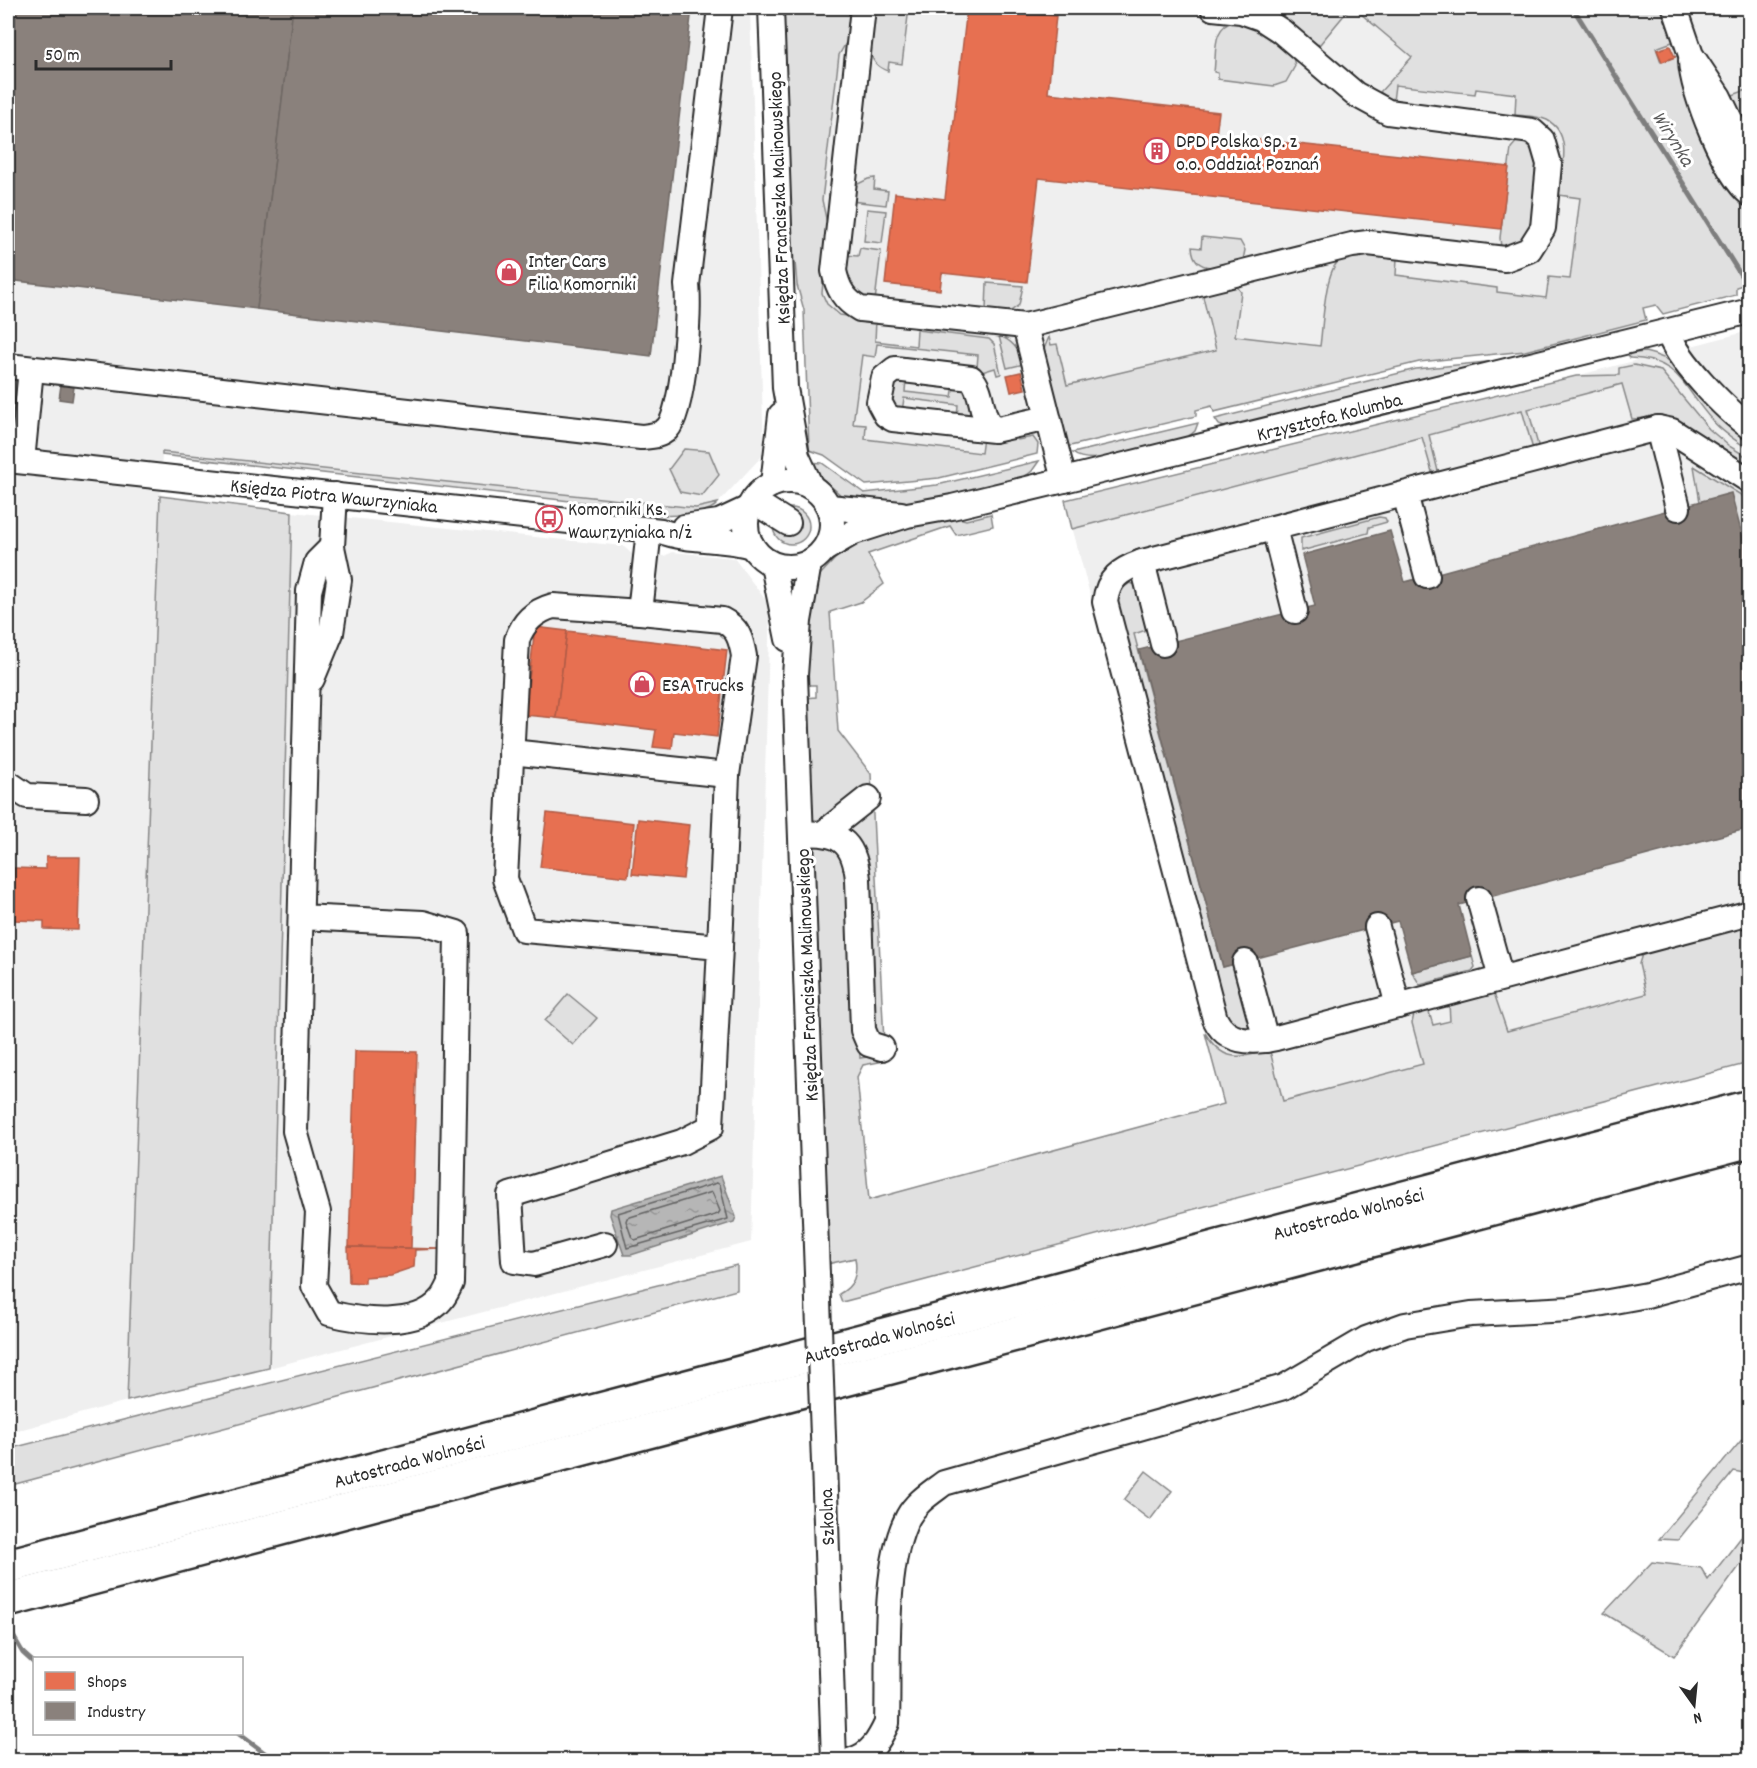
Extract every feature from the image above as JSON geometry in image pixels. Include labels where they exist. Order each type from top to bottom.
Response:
[{"type":"highway","name":"Autostrada Wolności","points":[[8,1566],[1749,1107]]},
{"type":"highway","name":"Autostrada Wolności","points":[[8,1600],[1749,1140]]},
{"type":"street","points":[[8,366],[641,437],[655,436],[666,431],[674,421],[677,410],[689,305],[687,285],[720,8]]},
{"type":"street","name":"Księdza Franciszka Malinowskiego","points":[[771,8],[785,388],[797,456],[811,487]]},
{"type":"street","points":[[863,8],[834,271],[841,294],[849,303],[871,312],[1025,326],[1352,245],[1368,243],[1505,259],[1529,250],[1537,240],[1543,228],[1549,164],[1542,140],[1532,131],[1388,112],[1355,94],[1281,31],[1261,18],[1241,11],[1213,8]]},
{"type":"street","points":[[1675,8],[1691,55],[1693,77],[1702,105],[1744,161],[1749,194]]},
{"type":"street","name":"Krzysztofa Kolumba","points":[[817,556],[854,532],[907,515],[952,507],[1064,480],[1669,333],[1749,311]]},
{"type":"street","points":[[1025,326],[1064,480]]},
{"type":"street","points":[[1669,333],[1675,348],[1725,407],[1749,427]]},
{"type":"street","points":[[11,464],[32,369]]},
{"type":"street","name":"Księdza Franciszka Malinowskiego","points":[[774,484],[785,388]]},
{"type":"street","points":[[994,430],[1048,418]]},
{"type":"street","points":[[1658,428],[1678,508]]},
{"type":"street","points":[[1749,481],[1672,431],[1658,428],[1142,562],[1120,571],[1113,577],[1106,593],[1108,620],[1215,1018],[1223,1030],[1237,1039],[1256,1042],[1266,1040],[1749,913]]},
{"type":"street","name":"Księdza Piotra Wawrzyniaka","points":[[11,464],[335,495],[655,531],[678,537],[728,540],[752,546]]},
{"type":"street","points":[[798,482],[811,487],[822,495],[829,507],[833,528],[817,556],[787,567],[773,565],[761,557],[752,546],[747,533],[751,504],[774,484],[798,482]]},
{"type":"street","points":[[1405,494],[1427,576]]},
{"type":"street","points":[[301,917],[423,923],[457,933],[451,1284],[441,1300],[425,1313],[403,1319],[350,1318],[329,1313],[314,1286],[318,1212],[295,1131],[307,690],[331,633],[339,579],[332,547],[335,495]]},
{"type":"street","points":[[751,504],[788,523]]},
{"type":"street","name":"Księdza Piotra Wawrzyniaka","points":[[655,531],[719,522],[751,504]]},
{"type":"street","name":"Krzysztofa Kolumba","points":[[829,507],[907,515]]},
{"type":"street","points":[[1274,528],[1295,611]]},
{"type":"street","points":[[640,612],[655,531]]},
{"type":"street","name":"Księdza Franciszka Malinowskiego","points":[[795,675],[799,621],[817,556]]},
{"type":"street","points":[[1142,562],[1162,644]]},
{"type":"street","name":"Księdza Franciszka Malinowskiego","points":[[773,565],[782,595],[795,675],[813,833],[817,1274]]},
{"type":"street","points":[[605,1244],[534,1264],[514,1261],[510,1194],[682,1142],[711,1127],[720,947],[727,775],[744,656],[738,633],[732,625],[722,620],[565,605],[541,609],[521,628],[517,640],[511,752],[505,879],[524,930],[720,947]]},
{"type":"street","points":[[511,752],[727,775]]},
{"type":"street","points":[[8,783],[27,796],[86,799]]},
{"type":"street","points":[[813,833],[868,798]]},
{"type":"street","points":[[813,833],[843,842],[855,859],[858,879],[863,1030],[869,1044],[882,1048]]},
{"type":"street","points":[[1479,900],[1501,978]]},
{"type":"street","points":[[1377,927],[1398,1006]]},
{"type":"street","points":[[1245,962],[1266,1040]]},
{"type":"street","points":[[852,1761],[861,1758],[877,1744],[887,1723],[892,1577],[896,1547],[908,1517],[922,1499],[944,1483],[1284,1387],[1366,1339],[1405,1325],[1471,1314],[1570,1309],[1647,1295],[1749,1267]]},
{"type":"street","name":"Szkolna","points":[[817,1274],[834,1761]]},
{"type":"shaded area","points":[[8,8],[750,8],[764,454],[718,503],[696,508],[162,453],[127,1401],[8,1433]]},
{"type":"shaded area","points":[[782,8],[854,8],[851,34],[839,55],[822,200],[828,228],[822,293],[827,304],[840,315],[876,320],[875,341],[916,346],[917,330],[989,339],[994,344],[1001,374],[997,375],[995,368],[982,372],[977,368],[978,355],[877,344],[875,357],[862,355],[853,424],[866,425],[865,439],[981,453],[983,438],[1016,435],[1018,440],[1033,437],[1038,444],[1037,454],[939,478],[866,485],[824,455],[809,450],[804,310],[797,285],[795,262],[791,259]]},
{"type":"shaded area","points":[[803,8],[1526,8],[1714,282],[957,466],[887,471],[821,423]]},
{"type":"shaded area","points":[[874,8],[909,8],[902,64],[889,62],[888,71],[879,67],[870,53]]},
{"type":"shaded area","points":[[1261,8],[1350,8],[1320,44],[1314,46]]},
{"type":"shaded area","points":[[1354,8],[1663,8],[1675,41],[1656,48],[1661,62],[1680,55],[1749,200],[1749,283],[1736,287],[1736,295],[1663,314],[1656,305],[1643,308],[1646,320],[1525,351],[1419,362],[1214,412],[1212,406],[1196,410],[1196,416],[1066,447],[1043,351],[1049,337],[1051,345],[1057,344],[1067,385],[1216,350],[1203,297],[1205,294],[1236,285],[1241,292],[1235,336],[1320,346],[1327,287],[1335,266],[1346,257],[1368,255],[1397,258],[1396,275],[1497,288],[1497,292],[1546,298],[1549,277],[1570,279],[1580,198],[1559,195],[1564,154],[1561,134],[1555,126],[1547,120],[1515,115],[1516,94],[1476,89],[1475,94],[1395,85],[1393,101],[1380,92],[1412,57]]},
{"type":"shaded area","points":[[1610,8],[1749,8],[1749,250]]},
{"type":"shaded area","points":[[1235,21],[1256,26],[1293,57],[1295,66],[1286,82],[1274,86],[1218,79],[1218,73],[1214,72],[1219,34],[1227,24]]},
{"type":"shaded area","points":[[1749,89],[1749,147],[1730,96]]},
{"type":"shaded area","points":[[1518,140],[1530,147],[1537,163],[1532,218],[1520,241],[1501,247],[1500,238],[1511,148]]},
{"type":"shaded area","points":[[875,178],[874,189],[888,191],[886,205],[851,201],[856,185]]},
{"type":"shaded area","points":[[867,209],[886,211],[882,243],[864,241]]},
{"type":"shaded area","points":[[1202,237],[1240,241],[1245,250],[1243,260],[1212,267],[1198,263],[1192,247],[1201,248]]},
{"type":"shaded area","points":[[860,248],[881,251],[875,301],[866,299],[854,290],[846,271],[844,255],[858,256]]},
{"type":"shaded area","points":[[987,283],[1023,286],[1019,305],[1008,313],[986,311]]},
{"type":"shaded area","points":[[1749,331],[1749,978],[1513,1096],[1315,1092],[1227,1116],[1065,500],[1576,376]]},
{"type":"shaded area","points":[[999,336],[1008,340],[1015,347],[1024,364],[1007,368]]},
{"type":"shaded area","points":[[1645,352],[1678,367],[1717,415],[1749,440],[1749,449],[1716,424],[1679,377],[1660,364],[1630,358],[1628,354]]},
{"type":"shaded area","points":[[1527,358],[1227,428],[1219,425],[1215,419],[1416,369]]},
{"type":"shaded area","points":[[1634,365],[1661,371],[1709,429],[1729,446],[1749,458],[1749,469],[1663,417],[1632,419],[1622,384],[1528,409],[1538,445],[1536,449],[1532,446],[1522,410],[1429,435],[1438,471],[1436,474],[1432,472],[1422,437],[1072,529],[1065,500],[1576,376],[1619,375],[1619,368]]},
{"type":"shaded area","points":[[906,379],[905,392],[952,397],[954,384],[965,389],[972,412],[970,417],[957,418],[958,405],[904,398],[902,412],[890,403],[894,382]]},
{"type":"shaded area","points":[[1198,423],[1195,431],[1188,437],[1129,454],[1095,459],[1073,453]]},
{"type":"shaded area","points":[[684,449],[709,451],[719,475],[702,496],[680,492],[669,469]]},
{"type":"shaded area","points":[[162,452],[696,508],[718,503],[699,513],[652,515],[615,506],[162,455]]},
{"type":"shaded area","points":[[1039,461],[1023,478],[941,499],[895,505],[843,497],[816,473],[809,462],[822,463],[864,493],[937,485]]},
{"type":"shaded area","points":[[1694,466],[1749,500],[1749,565],[1700,502]]},
{"type":"shaded area","points":[[160,496],[292,512],[269,1368],[127,1401]]},
{"type":"shaded area","points":[[791,508],[804,513],[809,526],[804,539],[791,544],[778,539],[773,526],[778,513]]},
{"type":"shaded area","points":[[292,512],[623,546],[632,554],[664,556],[673,552],[734,558],[770,606],[751,1242],[269,1368]]},
{"type":"shaded area","points":[[991,514],[993,526],[956,535],[950,526],[868,554],[884,584],[861,602],[830,612],[838,731],[871,774],[884,1042],[875,1040],[864,883],[828,824],[812,822],[805,698],[816,697],[816,685],[805,685],[804,657],[818,577],[847,546],[887,531],[955,517],[966,520]]},
{"type":"shaded area","points":[[1379,517],[1385,518],[1387,522],[1369,527],[1368,533],[1301,551],[1301,538]]},
{"type":"shaded area","points":[[1130,583],[1136,585],[1149,629],[1134,634],[1223,967],[1238,963],[1250,1026],[1243,1030],[1227,1021],[1117,602],[1119,591]]},
{"type":"shaded area","points":[[813,844],[838,844],[853,884],[860,1058],[884,1054],[885,1061],[863,1065],[857,1077],[869,1200],[1224,1104],[1205,1033],[1219,1050],[1233,1056],[1270,1051],[1283,1101],[1423,1064],[1412,1023],[1414,1014],[1425,1010],[1429,1012],[1433,1025],[1450,1021],[1449,1003],[1494,993],[1507,1031],[1646,994],[1639,964],[1642,954],[1749,923],[1749,1063],[842,1302],[839,1294],[854,1279],[856,1264],[855,1258],[827,1264]]},
{"type":"shaded area","points":[[1472,956],[1475,967],[1472,971],[1420,985],[1412,972]]},
{"type":"shaded area","points":[[568,994],[597,1018],[573,1045],[545,1021]]},
{"type":"shaded area","points":[[737,1265],[737,1290],[8,1486],[8,1449]]},
{"type":"shaded area","points":[[1749,1431],[1749,1474],[1734,1471],[1678,1540],[1659,1539]]},
{"type":"shaded area","points":[[1146,1471],[1172,1491],[1150,1520],[1124,1500]]},
{"type":"shaded area","points":[[1749,1527],[1749,1553],[1674,1656],[1604,1613],[1652,1562],[1701,1568],[1708,1580]]},
{"type":"water","points":[[721,1176],[736,1217],[734,1222],[631,1255],[624,1255],[610,1215],[611,1209]]},
{"type":"building: Shops","name":"DPD Polska Sp. z o.o. Oddział Poznań","points":[[967,8],[1056,16],[1048,93],[1219,112],[1216,135],[1509,167],[1501,229],[1039,178],[1027,282],[942,273],[940,290],[885,284],[895,193],[945,199]]},
{"type":"building: Shops","points":[[1670,46],[1675,57],[1662,62],[1657,50]]},
{"type":"building: Shops","points":[[1021,372],[1025,389],[1011,392],[1007,375]]},
{"type":"building: Shops","points":[[535,627],[567,631],[556,718],[525,715]]},
{"type":"building: Shops","name":"ESA Trucks","points":[[567,631],[727,650],[717,737],[674,732],[672,749],[653,747],[656,730],[556,718]]},
{"type":"building: Shops","points":[[547,813],[634,823],[628,877],[540,867]]},
{"type":"building: Shops","points":[[638,819],[689,825],[683,879],[632,874]]},
{"type":"building: Shops","points":[[46,857],[80,857],[78,930],[44,929],[44,921],[13,920],[14,868],[46,869]]},
{"type":"building: Shops","points":[[355,1051],[417,1052],[411,1248],[349,1247]]},
{"type":"building: Shops","points":[[348,1247],[441,1249],[415,1250],[414,1267],[390,1275],[365,1277],[365,1283],[349,1282]]},
{"type":"building: Industry","points":[[8,8],[293,8],[257,309],[8,280]]},
{"type":"building: Industry","points":[[293,8],[692,8],[651,356],[257,309]]},
{"type":"building: Industry","points":[[61,385],[74,387],[72,401],[59,399]]},
{"type":"building: Industry","points":[[1731,493],[1750,565],[1750,828],[1459,905],[1472,956],[1412,972],[1398,921],[1223,967],[1139,650],[1315,606],[1302,555],[1390,531],[1405,582]]},
{"type":"waterway","name":"Wirynka","points":[[1573,8],[1747,285]]},
{"type":"waterway","points":[[13,1636],[23,1653],[33,1662]]},
{"type":"waterway","points":[[240,1735],[274,1760]]},
{"type":"place","name":"DPD Polska Sp. z o.o. Oddział Poznań","points":[[1157,151]]},
{"type":"place","name":"Inter Cars Filia Komorniki","points":[[509,272]]},
{"type":"place","name":"Komorniki Ks. Wawrzyniaka n/ż","points":[[549,519]]},
{"type":"place","name":"ESA Trucks","points":[[642,684]]}]
